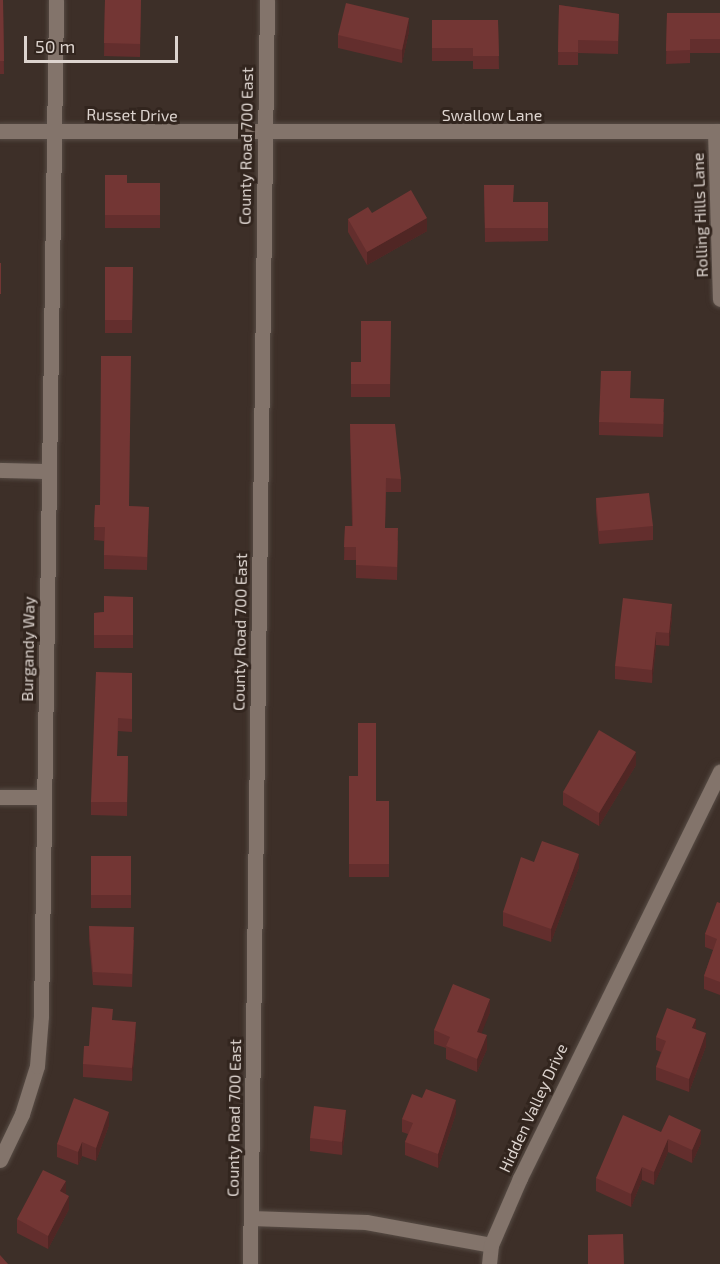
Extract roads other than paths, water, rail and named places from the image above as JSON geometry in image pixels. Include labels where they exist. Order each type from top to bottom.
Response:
[{"type":"street","name":"Burgandy Way","points":[[0,1160],[22,1114],[37,1066],[56,0]]},
{"type":"street","name":"County Road 700 East","points":[[250,1264],[267,0]]},
{"type":"street","name":"Russet Drive","points":[[0,131],[264,134]]},
{"type":"street","name":"Swallow Lane","points":[[264,134],[718,131]]},
{"type":"street","name":"Rolling Hills Lane","points":[[718,131],[720,299]]},
{"type":"street","points":[[0,470],[47,471]]},
{"type":"street","name":"Hidden Valley Drive","points":[[489,1264],[491,1245],[636,932],[720,771]]},
{"type":"street","points":[[0,797],[43,797]]},
{"type":"street","points":[[251,1218],[366,1222],[491,1245]]}]
